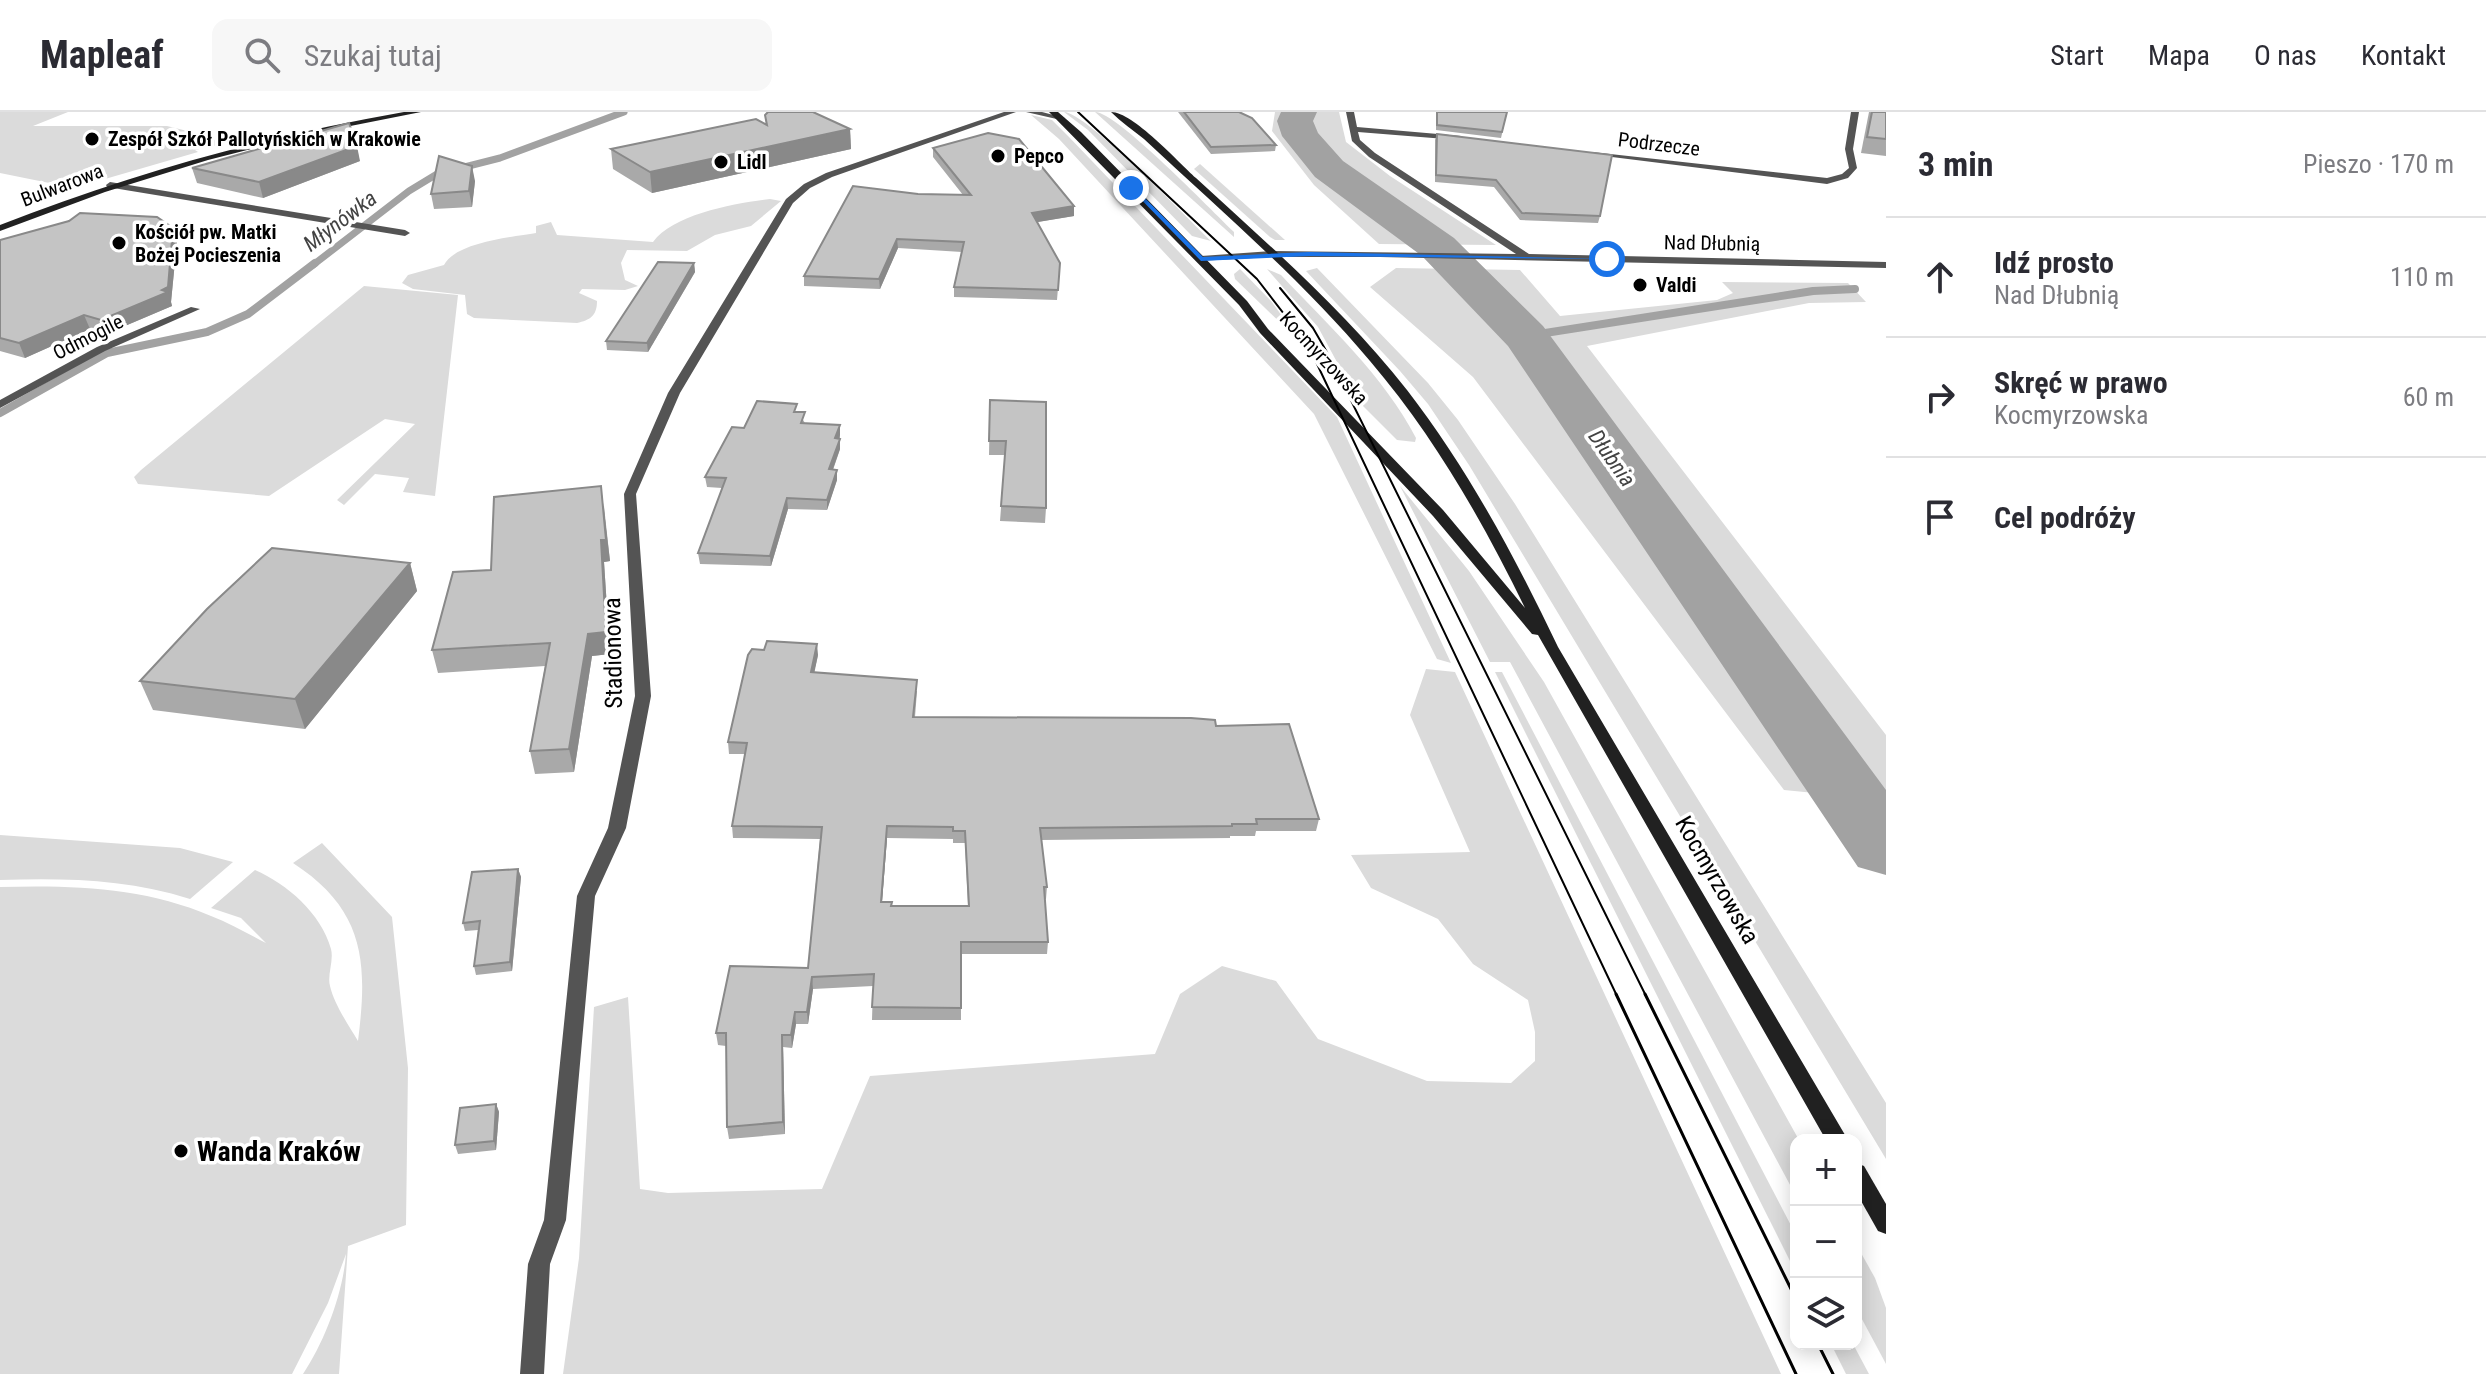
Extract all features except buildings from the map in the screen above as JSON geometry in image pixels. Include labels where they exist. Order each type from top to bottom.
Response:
[{"type":"main road","name":"Bulwarowa","points":[[0,228],[110,185],[272,139],[417,112]]},
{"type":"main road","name":"Kocmyrzowska","points":[[1115,112],[1273,254],[1366,349],[1420,415],[1489,524],[1551,647],[1834,1134]]},
{"type":"main road","name":"Kocmyrzowska","points":[[1057,115],[1243,303],[1264,331],[1438,513],[1551,647]]},
{"type":"main road","points":[[1862,1182],[1886,1224]]},
{"type":"street","name":"Stadionowa","points":[[532,1374],[539,1264],[555,1220],[586,896],[617,828],[643,696],[630,494],[674,393],[755,252],[789,201],[807,186],[829,175],[1012,112]]},
{"type":"street","points":[[1030,112],[1057,115]]},
{"type":"street","points":[[1350,112],[1356,141],[1372,155],[1528,258]]},
{"type":"street","name":"Podrzecze","points":[[1576,152],[1827,181],[1851,173],[1849,149],[1855,112]]},
{"type":"street","points":[[1352,129],[1469,140]]},
{"type":"street","points":[[110,185],[405,233]]},
{"type":"street","name":"Nad Dłubnią","points":[[1201,259],[1273,254],[1380,254],[1886,265]]},
{"type":"street","name":"Odmogile","points":[[0,405],[101,349],[195,309]]},
{"type":"shaded area","points":[[0,112],[68,112],[33,126],[167,126],[232,142],[195,150],[198,152],[74,188],[0,173]]},
{"type":"shaded area","points":[[1064,112],[1076,117],[1114,147],[1211,241],[1192,236],[1088,130]]},
{"type":"shaded area","points":[[1095,112],[1106,116],[1143,144],[1234,232],[1234,237]]},
{"type":"shaded area","points":[[1275,112],[1339,112],[1346,142],[1390,176],[1496,245],[1379,244],[1314,185],[1272,131]]},
{"type":"shaded area","points":[[1031,115],[1052,120],[1337,417],[1451,663],[1437,659],[1314,414],[1059,139]]},
{"type":"shaded area","points":[[1200,164],[1285,240],[1270,237],[1194,169]]},
{"type":"shaded area","points":[[770,199],[781,201],[751,226],[715,235],[687,251],[627,250],[621,263],[625,280],[638,286],[625,290],[582,289],[579,293],[597,301],[597,306],[592,316],[577,323],[474,318],[467,314],[465,295],[413,289],[402,283],[408,275],[444,265],[450,257],[472,246],[536,233],[536,226],[551,222],[557,235],[653,242],[662,232],[690,217],[740,203]]},
{"type":"shaded area","points":[[1317,268],[1428,383],[1458,420],[1515,504],[1886,1103],[1886,1159],[1469,465],[1428,404],[1306,271]]},
{"type":"shaded area","points":[[1396,268],[1520,270],[1560,316],[1717,300],[1733,293],[1722,282],[1848,283],[1866,302],[1809,303],[1587,346],[1886,735],[1886,800],[1784,790],[1473,377],[1370,287]]},
{"type":"shaded area","points":[[1240,269],[1271,301],[1296,335],[1235,279],[1234,274]]},
{"type":"shaded area","points":[[1267,269],[1281,275],[1372,372],[1403,415],[1416,438],[1415,442],[1397,440],[1358,401],[1318,327]]},
{"type":"shaded area","points":[[364,286],[458,295],[435,496],[403,492],[409,478],[375,474],[344,505],[337,500],[415,424],[385,419],[269,496],[138,484],[134,477],[141,470]]},
{"type":"shaded area","points":[[1400,486],[1469,571],[1544,682],[1796,1134],[1790,1134],[1790,1185],[1510,662],[1490,662]]},
{"type":"shaded area","points":[[1426,669],[1455,672],[1781,1374],[563,1374],[579,1258],[594,1007],[628,997],[640,1189],[668,1193],[822,1189],[870,1076],[1155,1054],[1180,994],[1222,966],[1276,981],[1318,1039],[1427,1081],[1511,1083],[1535,1061],[1535,1032],[1528,1000],[1473,964],[1438,919],[1371,888],[1351,855],[1470,852],[1410,715]]},
{"type":"shaded area","points":[[1495,672],[1502,672],[1790,1224],[1790,1261]]},
{"type":"shaded area","points":[[0,835],[180,848],[233,862],[190,899],[143,887],[96,881],[0,880]]},
{"type":"shaded area","name":"Wanda Kraków","points":[[322,843],[392,917],[408,1068],[406,1225],[348,1246],[339,1374],[303,1374],[332,1316],[346,1254],[328,1303],[292,1374],[0,1374],[0,887],[81,888],[160,899],[218,919],[266,943],[241,918],[211,908],[255,870],[279,883],[301,901],[319,923],[331,949],[329,982],[332,993],[358,1041],[362,986],[356,940],[348,919],[335,900],[293,863]]},
{"type":"shaded area","points":[[1862,1255],[1886,1308],[1886,1364],[1862,1319]]},
{"type":"shaded area","points":[[1834,1350],[1856,1350],[1869,1374],[1846,1374]]},
{"type":"waterway","name":"Młynówka","points":[[313,265],[409,191],[437,174],[500,158],[624,112]]},
{"type":"waterway","name":"Dłubnia","points":[[1299,112],[1295,121],[1301,136],[1329,169],[1438,247],[1526,336],[1886,848]]},
{"type":"waterway","name":"Młynówka","points":[[0,413],[107,353],[207,332],[248,314],[315,263]]},
{"type":"waterway","points":[[1526,336],[1813,291],[1855,289]]},
{"type":"tram line","points":[[1078,112],[1257,279],[1308,345],[1617,996]]},
{"type":"tram line","points":[[1280,288],[1313,328],[1328,354],[1646,996]]},
{"type":"tram line","points":[[1616,994],[1796,1374]]},
{"type":"tram line","points":[[1645,994],[1790,1287]]},
{"type":"tram line","points":[[1821,1350],[1833,1374]]},
{"type":"place","name":"Zespół Szkół Pallotyńskich w Krakowie","points":[[92,139]]},
{"type":"place","name":"Pepco","points":[[998,156]]},
{"type":"place","name":"Lidl","points":[[721,162]]},
{"type":"place","name":"Kościół pw. Matki Bożej Pocieszenia","points":[[119,243]]},
{"type":"place","name":"Valdi","points":[[1640,285]]},
{"type":"place","name":"Wanda Kraków","points":[[181,1151]]},
{"type":"route","points":[[1131,188],[1201,259],[1273,254],[1380,254],[1607,259]]}]
